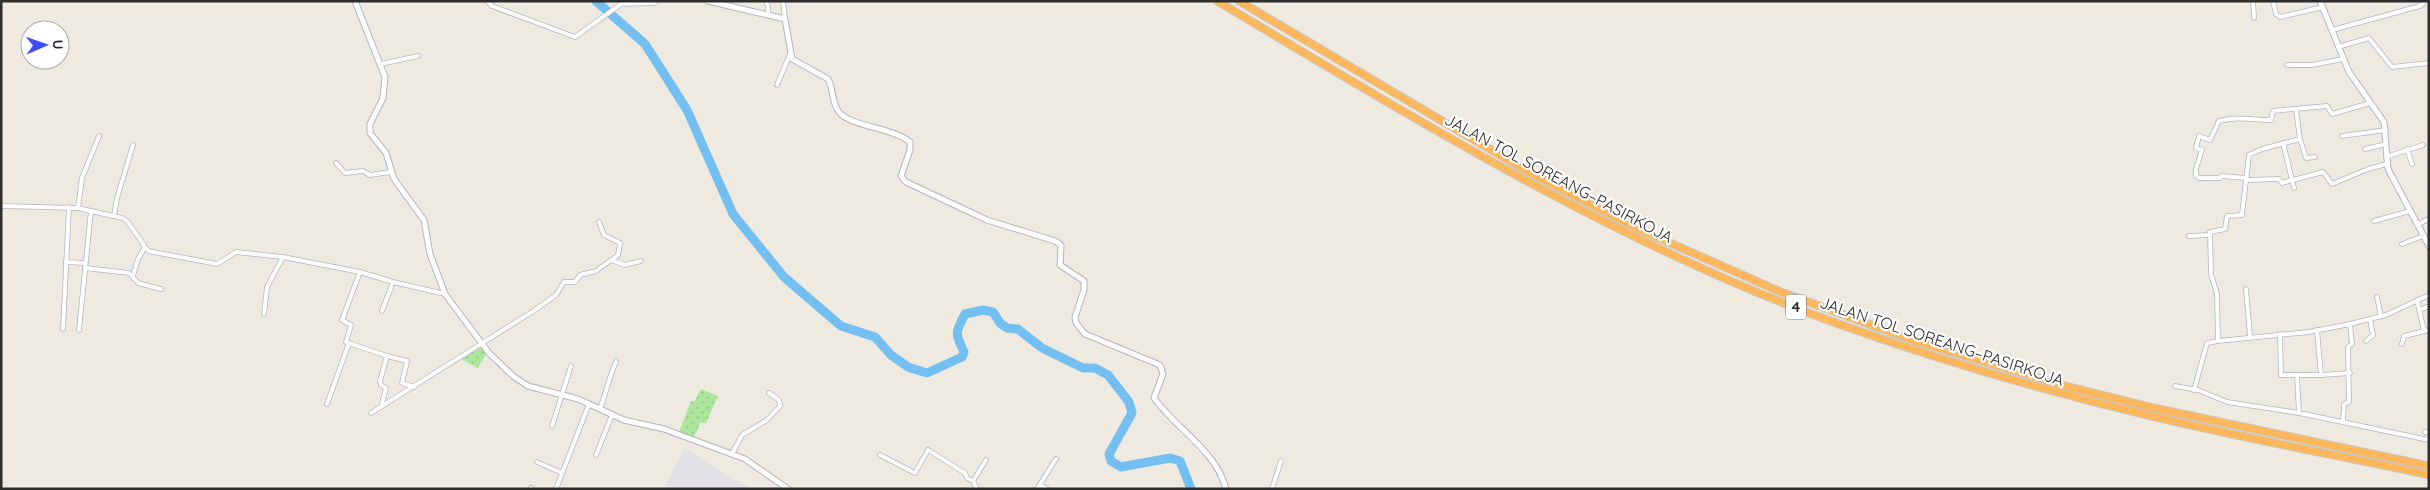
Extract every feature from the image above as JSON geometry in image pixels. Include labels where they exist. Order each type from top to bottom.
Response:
[{"type":"highway","name":"JALAN TOL SOREANG–PASIRKOJA","points":[[1217,1],[1487,158],[1570,204],[1682,259],[1816,315],[1911,348],[2038,387],[2156,417],[2429,475]]},
{"type":"highway","name":"JALAN TOL SOREANG–PASIRKOJA","points":[[1239,1],[1533,174],[1634,227],[1781,292],[1915,341],[2064,386],[2154,408],[2429,466]]},
{"type":"street","points":[[355,1],[381,64],[384,77],[383,98],[369,129],[372,137],[387,155],[391,172],[424,220],[430,254],[445,294],[495,360],[521,383],[563,394],[624,420],[664,429],[732,454],[755,464],[788,489]]},
{"type":"street","points":[[487,1],[492,6],[574,37],[578,36],[613,9],[625,3],[654,3],[657,1]]},
{"type":"street","points":[[708,1],[785,19]]},
{"type":"street","points":[[766,1],[768,15]]},
{"type":"street","points":[[783,1],[792,59],[828,79],[835,107],[843,116],[894,133],[910,142],[910,150],[901,176],[906,182],[986,220],[1055,241],[1061,245],[1060,265],[1084,281],[1084,290],[1075,316],[1080,329],[1085,334],[1160,365],[1163,374],[1154,398],[1173,422],[1193,438],[1221,474],[1226,489]]},
{"type":"street","points":[[2253,1],[2254,18]]},
{"type":"street","points":[[2273,1],[2276,14],[2280,16],[2321,4],[2353,79],[2382,118],[2386,130],[2386,164],[2429,246]]},
{"type":"street","points":[[2332,30],[2420,6],[2425,1]]},
{"type":"street","points":[[2338,47],[2369,38],[2392,67],[2429,63]]},
{"type":"street","points":[[777,85],[790,54]]},
{"type":"street","points":[[381,64],[418,56]]},
{"type":"street","points":[[2287,65],[2312,65],[2343,59]]},
{"type":"street","points":[[2370,103],[2332,114],[2328,106],[2272,111],[2271,120],[2251,120],[2237,116],[2224,119],[2218,122],[2210,140],[2200,136],[2196,148],[2202,150],[2196,169],[2198,177],[2220,178],[2221,176],[2232,176],[2246,179],[2279,179],[2282,183],[2324,172],[2332,184],[2368,169],[2386,164]]},
{"type":"street","points":[[2296,110],[2300,139],[2306,158],[2314,157]]},
{"type":"street","points":[[2342,136],[2386,130]]},
{"type":"street","points":[[78,208],[85,168],[99,136]]},
{"type":"street","points":[[2218,341],[2217,294],[2211,274],[2209,235],[2211,231],[2225,229],[2228,216],[2242,215],[2248,156],[2300,139]]},
{"type":"street","points":[[2283,144],[2294,188]]},
{"type":"street","points":[[2365,149],[2386,144]]},
{"type":"street","points":[[114,216],[117,198],[134,145]]},
{"type":"street","points":[[2386,157],[2423,145]]},
{"type":"street","points":[[2407,149],[2412,164]]},
{"type":"street","points":[[337,165],[345,173],[363,171],[370,175],[391,172]]},
{"type":"street","points":[[1,206],[69,207],[125,219],[145,247],[153,252],[216,264],[221,263],[236,252],[283,257],[360,272],[445,294]]},
{"type":"street","points":[[63,328],[69,207]]},
{"type":"street","points":[[79,330],[91,211]]},
{"type":"street","points":[[2374,221],[2410,211]]},
{"type":"street","points":[[2417,225],[2428,218]]},
{"type":"street","points":[[371,413],[482,344],[556,295],[564,282],[575,282],[580,275],[596,271],[618,256],[620,243],[604,235],[599,222]]},
{"type":"street","points":[[2189,236],[2209,235]]},
{"type":"street","points":[[2402,244],[2423,236]]},
{"type":"street","points":[[133,276],[138,259],[145,247]]},
{"type":"street","points":[[264,314],[267,289],[283,257]]},
{"type":"street","points":[[612,260],[625,265],[641,261]]},
{"type":"street","points":[[66,262],[129,272],[140,284],[161,289]]},
{"type":"street","points":[[360,272],[342,320],[351,326],[346,340],[349,343],[407,361],[402,383],[414,386]]},
{"type":"street","points":[[382,312],[393,282]]},
{"type":"street","points":[[2246,289],[2250,336]]},
{"type":"street","points":[[2194,390],[2207,343],[2250,336],[2317,330],[2350,324],[2381,316],[2429,295]]},
{"type":"street","points":[[2377,297],[2381,316]]},
{"type":"street","points":[[2402,344],[2404,336],[2426,331],[2417,300]]},
{"type":"street","points":[[2420,310],[2429,306]]},
{"type":"street","points":[[2366,341],[2373,335],[2370,319]]},
{"type":"street","points":[[2343,421],[2344,404],[2349,402],[2348,377],[2350,373],[2348,347],[2352,344],[2350,324]]},
{"type":"street","points":[[2317,330],[2321,375]]},
{"type":"street","points":[[2280,334],[2281,376],[2350,373]]},
{"type":"street","points":[[327,404],[349,343]]},
{"type":"street","points":[[381,407],[386,388],[381,385],[380,381],[388,356]]},
{"type":"street","points":[[600,409],[606,392],[607,381],[616,362]]},
{"type":"street","points":[[552,426],[571,366]]},
{"type":"street","points":[[2297,375],[2299,413]]},
{"type":"street","points":[[2175,386],[2194,390],[2227,402],[2343,421],[2429,440]]},
{"type":"street","points":[[732,454],[742,435],[767,420],[780,406],[779,400],[769,393]]},
{"type":"street","points":[[556,489],[589,404]]},
{"type":"street","points":[[596,455],[612,415]]},
{"type":"street","points":[[880,455],[915,472],[928,450],[960,469],[967,478],[973,481],[977,489]]},
{"type":"street","points":[[1047,489],[1039,487],[1056,459]]},
{"type":"street","points":[[973,481],[986,460]]},
{"type":"street","points":[[1272,489],[1281,461]]},
{"type":"street","points":[[537,462],[562,473]]},
{"type":"shaded area","points":[[684,448],[731,477],[751,489],[664,489]]},
{"type":"green space","points":[[481,347],[486,354],[478,368],[461,359]]},
{"type":"green space","points":[[701,389],[718,396],[706,423],[701,422],[694,437],[679,432],[691,401],[694,402]]},
{"type":"waterway","points":[[596,1],[645,44],[687,110],[733,214],[784,277],[841,326],[875,337],[891,355],[908,367],[927,373],[962,357],[964,352],[957,333],[965,314],[983,310],[993,312],[1000,323],[1007,328],[1018,329],[1042,348],[1083,368],[1095,368],[1108,375],[1129,402],[1132,413],[1109,454],[1111,461],[1121,467],[1170,458],[1180,461],[1191,489]]}]
